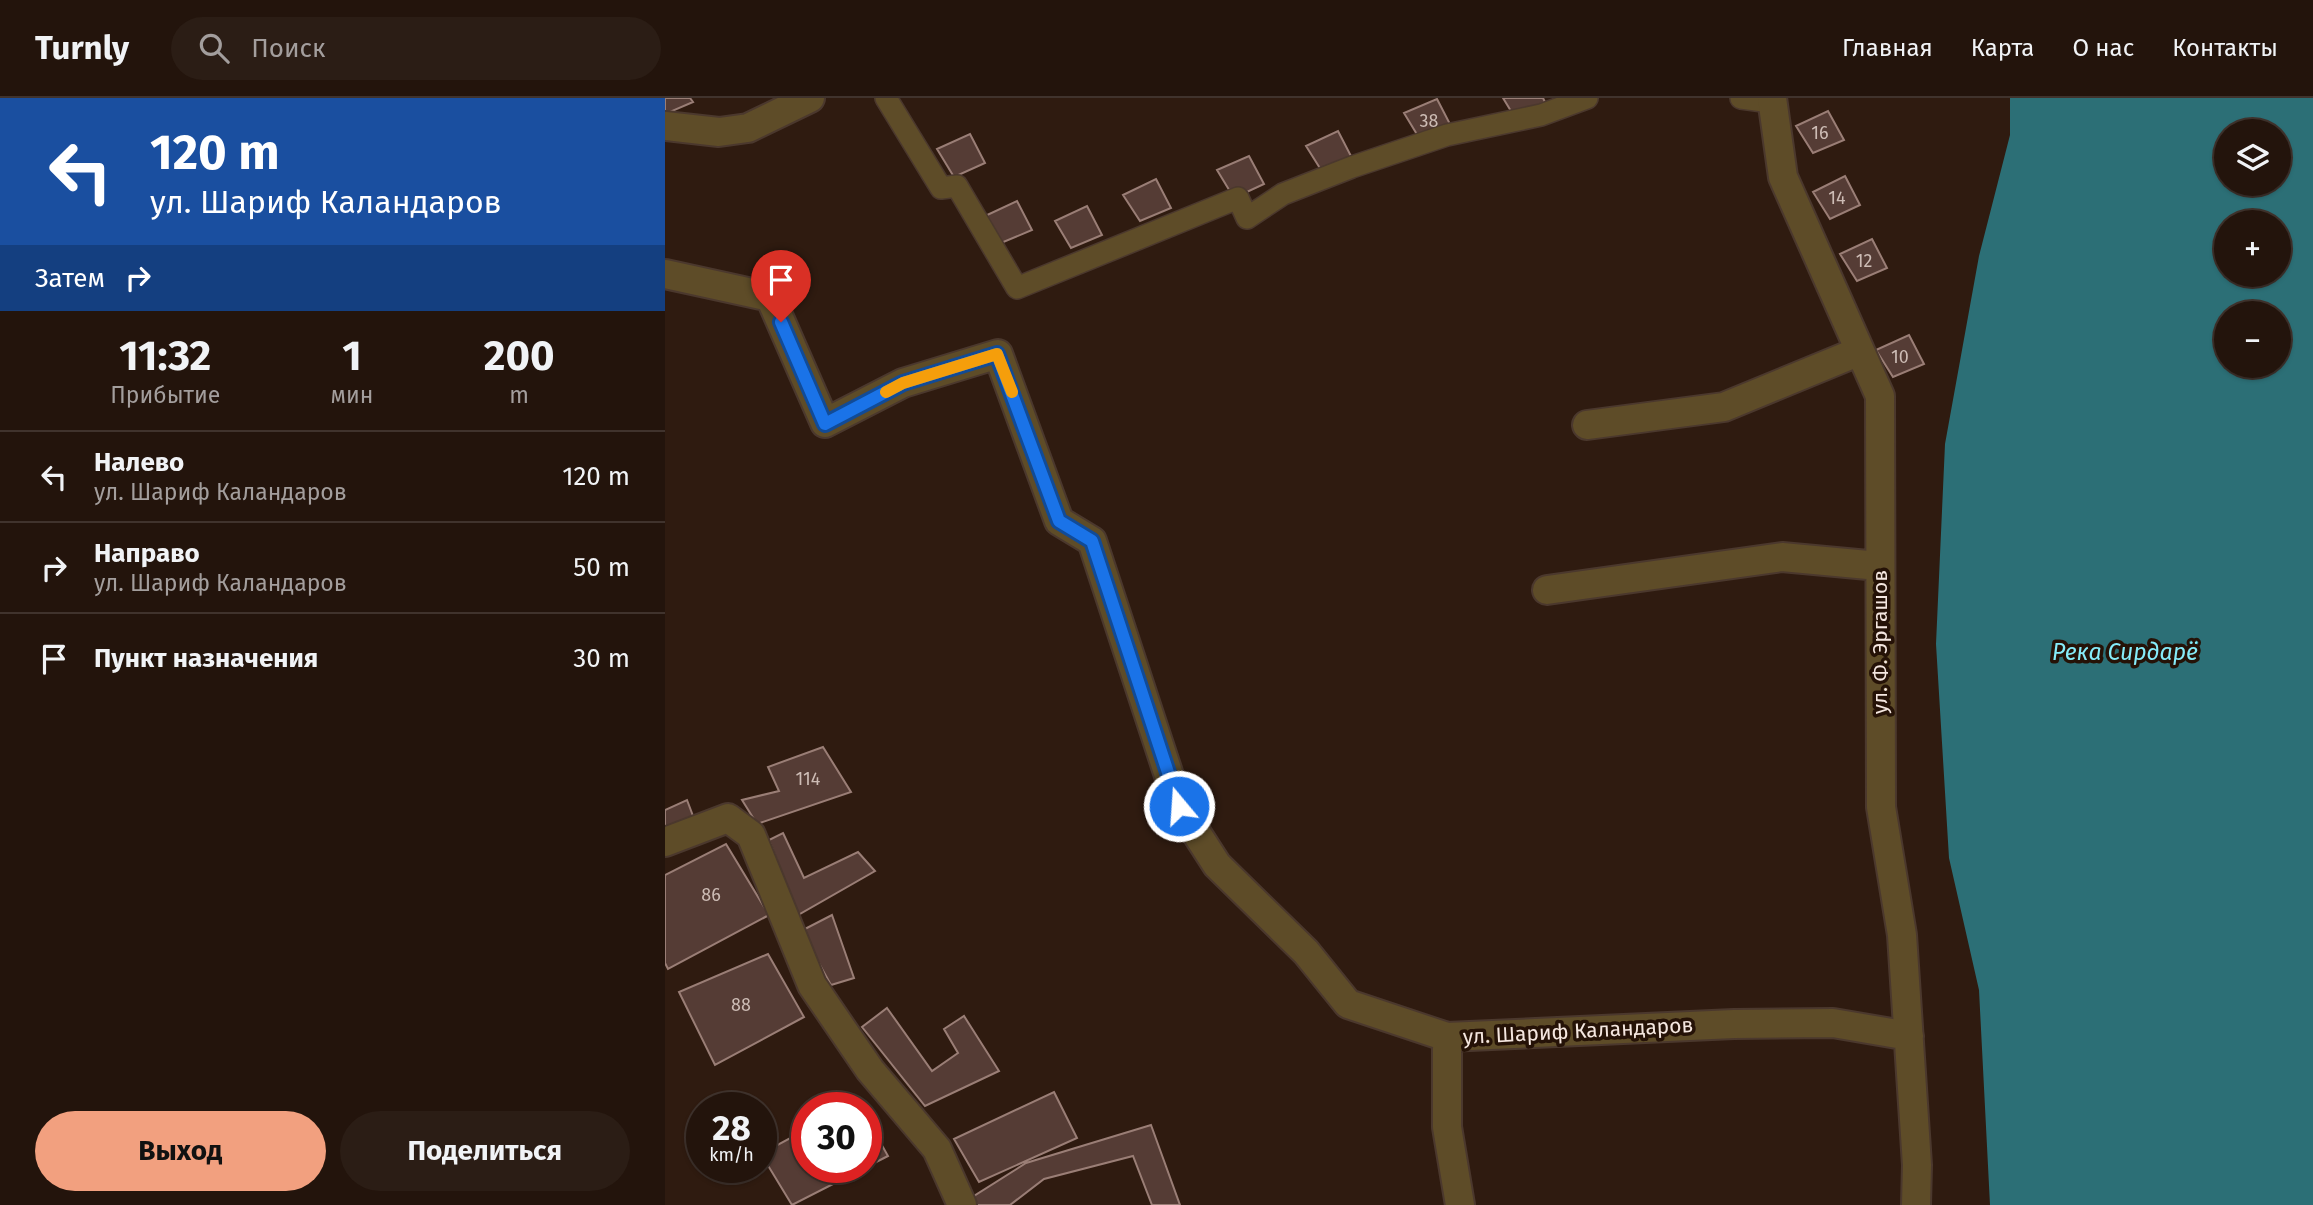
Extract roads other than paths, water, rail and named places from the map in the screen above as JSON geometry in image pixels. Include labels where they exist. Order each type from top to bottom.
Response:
[{"type":"street","points":[[665,126],[719,132],[748,128],[810,98]]},
{"type":"street","points":[[886,98],[941,188],[957,186],[963,194],[1017,288],[1238,198],[1247,218],[1283,194],[1352,167],[1447,135],[1541,115],[1587,98]]},
{"type":"street","points":[[1741,98],[1771,100]]},
{"type":"street","name":"ул. Ф. Эргашов","points":[[1771,100],[1783,177],[1880,396],[1881,807],[1902,935],[1917,1165],[1916,1205]]},
{"type":"street","name":"ул. Шариф Каландаров","points":[[665,274],[770,297],[825,424],[903,383],[997,354],[1059,521],[1092,541],[1179,806],[1217,865],[1306,952],[1348,1004],[1447,1037],[1734,1024],[1833,1023],[1909,1036]]},
{"type":"street","points":[[1587,425],[1724,407],[1860,351]]},
{"type":"street","points":[[1546,590],[1782,557],[1879,566]]},
{"type":"street","points":[[665,842],[728,818],[751,835],[813,985],[870,1070],[937,1149],[962,1205]]},
{"type":"street","points":[[1447,1037],[1447,1127],[1460,1205]]},
{"type":"water","name":"Река Сирдарё","points":[[2010,98],[2313,98],[2313,1205],[1990,1205],[1979,990],[1949,858],[1936,644],[1945,444],[1979,256],[2010,135]]}]
